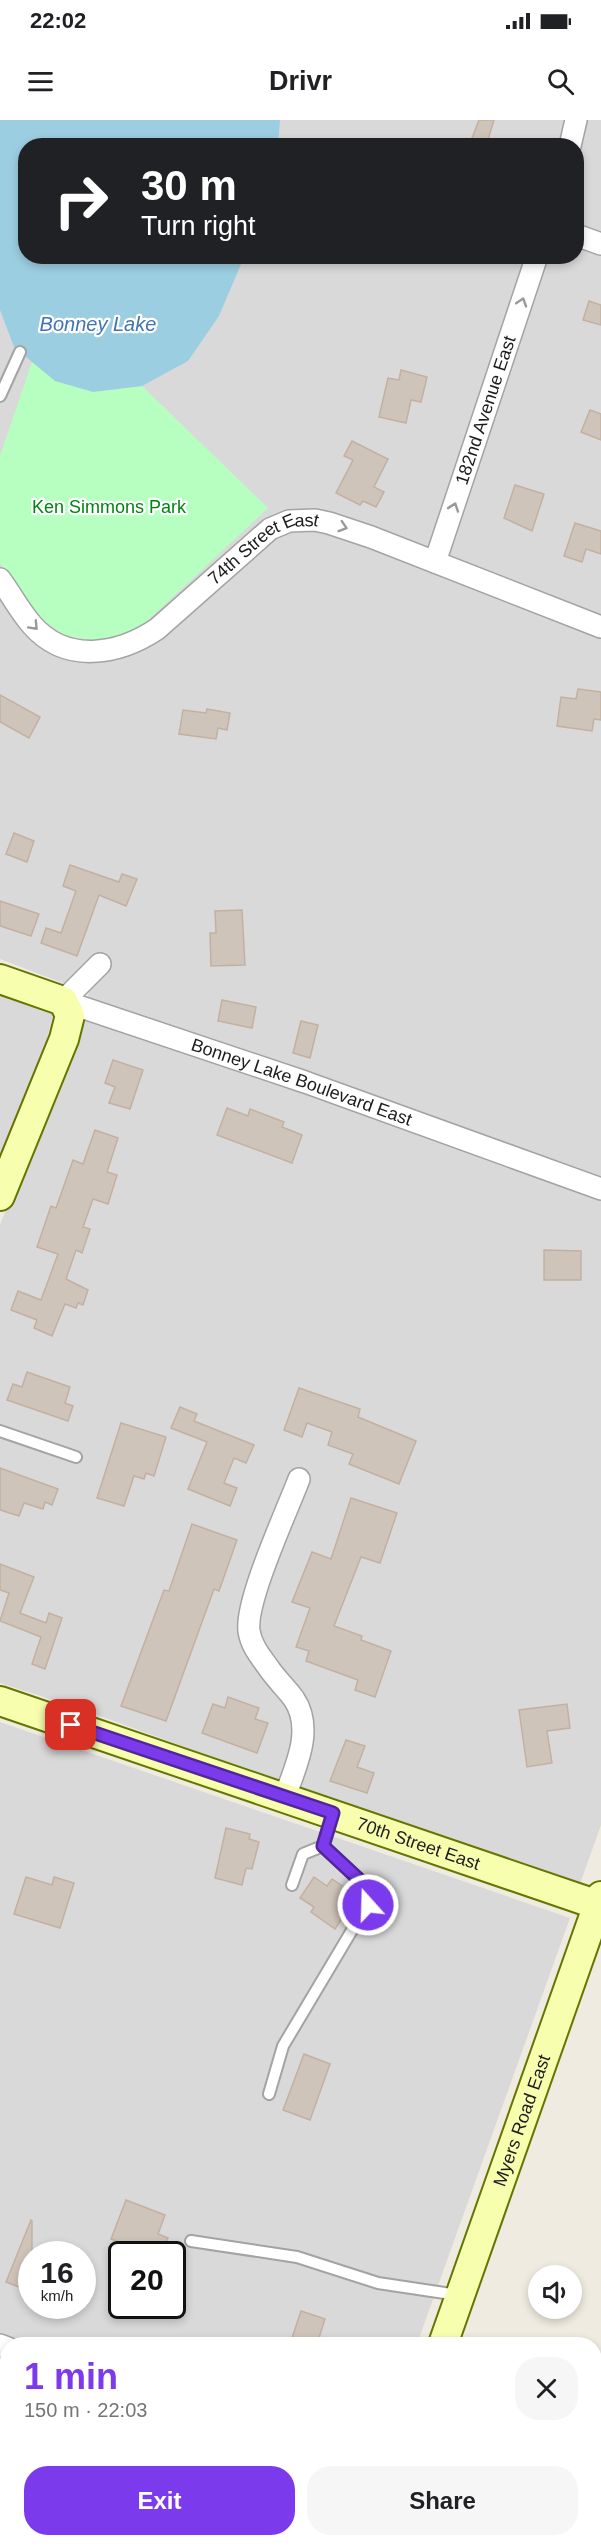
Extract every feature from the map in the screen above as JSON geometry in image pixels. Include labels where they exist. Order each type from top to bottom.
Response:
[{"type":"street","points":[[572,138],[576,120]]},
{"type":"street","points":[[584,238],[601,244]]},
{"type":"street","name":"182nd Avenue East","points":[[435,562],[534,264]]},
{"type":"street","name":"74th Street East","points":[[0,579],[13,602],[44,637],[58,646],[83,652],[107,651],[140,640],[158,629],[255,539],[278,524],[289,521],[315,520],[435,562],[601,627]]},
{"type":"street","points":[[0,1196],[64,1039],[70,1015],[63,1001],[100,964]]},
{"type":"street","name":"Bonney Lake Boulevard East","points":[[0,979],[305,1082],[601,1189]]},
{"type":"street","points":[[285,1796],[301,1749],[302,1717],[294,1700],[258,1654],[252,1642],[249,1620],[255,1595],[299,1479]]},
{"type":"street","name":"70th Street East","points":[[0,1701],[599,1900]]},
{"type":"street","name":"Myers Road East","points":[[446,2337],[599,1900]]},
{"type":"lane","points":[[0,396],[20,352]]},
{"type":"lane","points":[[0,1431],[76,1457]]},
{"type":"lane","points":[[323,1846],[333,1813]]},
{"type":"lane","points":[[292,1886],[303,1854],[323,1846]]},
{"type":"lane","points":[[268,2094],[283,2046],[368,1905],[366,1886],[323,1846]]},
{"type":"lane","points":[[191,2241],[297,2257],[378,2283],[461,2296]]},
{"type":"shaded area","points":[[0,120],[601,120],[601,1825],[580,1884],[316,1795],[81,1709],[0,1683],[0,1225],[89,993],[0,959]]},
{"type":"shaded area","points":[[0,994],[53,1014],[41,1063],[0,1157]]},
{"type":"shaded area","points":[[0,1722],[570,1918],[420,2337],[0,2337]]},
{"type":"green space","name":"Ken Simmons Park","points":[[32,362],[59,381],[84,389],[142,386],[268,508],[147,621],[126,634],[101,641],[65,636],[36,615],[0,563],[0,456]]},
{"type":"water","name":"Bonney Lake","points":[[0,120],[280,120],[279,138],[18,138],[18,264],[241,264],[219,316],[188,361],[142,386],[93,392],[55,381],[14,347],[0,310]]},
{"type":"building","points":[[479,120],[494,120],[488,138],[472,138]]},
{"type":"building","points":[[589,301],[601,305],[601,325],[583,320]]},
{"type":"building","points":[[401,370],[427,377],[421,402],[411,400],[406,423],[379,417],[388,378],[399,380]]},
{"type":"building","points":[[590,410],[601,414],[601,440],[581,432]]},
{"type":"building","points":[[352,441],[388,459],[374,487],[384,492],[376,507],[363,501],[360,505],[336,493],[353,460],[344,456]]},
{"type":"building","points":[[515,485],[544,494],[532,531],[504,518]]},
{"type":"building","points":[[575,523],[601,531],[601,554],[586,549],[582,562],[564,556]]},
{"type":"building","points":[[578,689],[601,692],[601,720],[594,719],[592,731],[557,726],[561,697],[576,699]]},
{"type":"building","points":[[0,695],[40,717],[29,738],[0,722]]},
{"type":"building","points":[[207,709],[230,713],[227,730],[218,728],[216,739],[179,734],[183,710],[206,713]]},
{"type":"building","points":[[14,833],[34,841],[27,862],[6,854]]},
{"type":"building","points":[[70,865],[119,882],[122,874],[137,879],[126,906],[99,895],[77,956],[41,943],[46,928],[61,933],[76,891],[63,886]]},
{"type":"building","points":[[0,901],[39,914],[31,936],[0,926]]},
{"type":"building","points":[[242,910],[245,965],[211,966],[210,933],[216,933],[215,911]]},
{"type":"building","points":[[222,1000],[256,1007],[252,1028],[218,1021]]},
{"type":"building","points":[[301,1021],[318,1025],[310,1058],[293,1053]]},
{"type":"building","points":[[113,1060],[143,1070],[130,1109],[109,1103],[115,1087],[105,1083]]},
{"type":"building","points":[[227,1108],[248,1116],[250,1109],[284,1122],[282,1127],[302,1135],[292,1163],[217,1135]]},
{"type":"building","points":[[95,1130],[118,1138],[107,1172],[117,1175],[108,1204],[93,1199],[83,1227],[90,1229],[82,1253],[76,1250],[66,1279],[88,1290],[83,1305],[78,1303],[76,1308],[65,1304],[52,1336],[34,1328],[37,1320],[11,1310],[18,1291],[41,1300],[58,1254],[37,1247],[51,1206],[56,1208],[73,1160],[83,1164]]},
{"type":"building","points":[[544,1250],[581,1251],[581,1280],[544,1280]]},
{"type":"building","points":[[27,1372],[70,1387],[65,1403],[73,1406],[68,1421],[7,1400],[13,1384],[22,1387]]},
{"type":"building","points":[[299,1388],[360,1409],[358,1417],[416,1441],[399,1484],[349,1464],[353,1454],[328,1445],[332,1432],[307,1423],[302,1437],[284,1430]]},
{"type":"building","points":[[180,1407],[197,1414],[194,1421],[254,1445],[246,1463],[234,1458],[224,1483],[237,1488],[230,1506],[188,1489],[207,1442],[171,1428]]},
{"type":"building","points":[[121,1423],[166,1437],[154,1476],[146,1473],[144,1479],[134,1476],[124,1506],[97,1498]]},
{"type":"building","points":[[0,1468],[58,1489],[52,1505],[45,1502],[43,1509],[24,1503],[19,1516],[0,1510]]},
{"type":"building","points":[[351,1498],[397,1513],[380,1563],[361,1557],[334,1626],[362,1636],[361,1640],[391,1651],[375,1697],[355,1690],[358,1680],[306,1661],[309,1651],[296,1647],[310,1608],[292,1602],[312,1552],[331,1559]]},
{"type":"building","points":[[192,1524],[237,1540],[219,1591],[214,1589],[166,1721],[121,1706],[164,1590],[169,1591]]},
{"type":"building","points":[[0,1564],[34,1577],[20,1613],[46,1623],[49,1613],[62,1618],[45,1669],[32,1664],[41,1637],[0,1621],[9,1593],[0,1590]]},
{"type":"building","points":[[228,1697],[259,1708],[255,1719],[268,1723],[257,1753],[202,1733],[213,1704],[225,1708]]},
{"type":"building","points":[[567,1704],[570,1728],[547,1731],[552,1763],[527,1767],[519,1710]]},
{"type":"building","points":[[346,1740],[365,1746],[357,1767],[374,1773],[367,1793],[330,1781]]},
{"type":"building","points":[[226,1828],[250,1834],[249,1839],[259,1842],[252,1869],[246,1868],[242,1885],[215,1878]]},
{"type":"building","points":[[26,1877],[52,1885],[54,1877],[74,1883],[60,1928],[14,1914]]},
{"type":"building","points":[[314,1877],[327,1886],[332,1879],[357,1896],[335,1929],[311,1912],[314,1907],[300,1898]]},
{"type":"building","points":[[304,2054],[330,2064],[310,2120],[283,2110]]},
{"type":"building","points":[[126,2200],[165,2215],[158,2234],[168,2238],[167,2241],[116,2241],[111,2239]]},
{"type":"building","points":[[31,2220],[32,2241],[23,2241]]},
{"type":"building","points":[[18,2252],[18,2287],[6,2282]]},
{"type":"building","points":[[301,2311],[325,2319],[319,2337],[292,2337]]},
{"type":"route","points":[[71,1725],[333,1813],[323,1846],[366,1886],[368,1905]]}]
